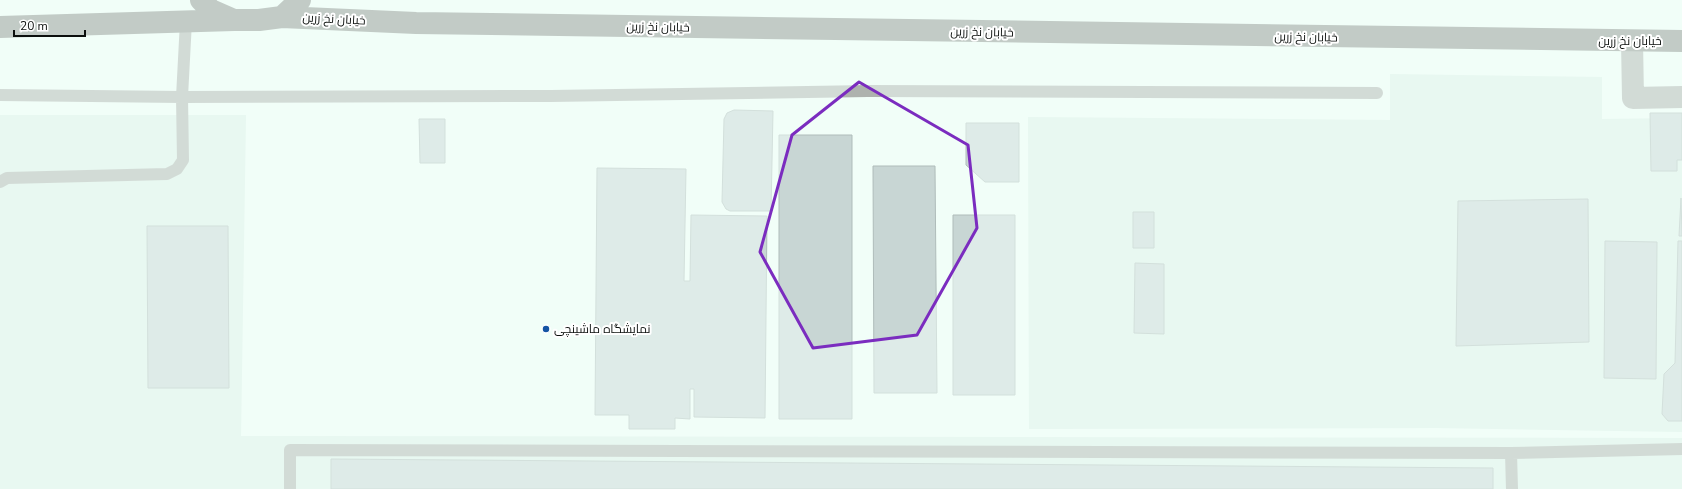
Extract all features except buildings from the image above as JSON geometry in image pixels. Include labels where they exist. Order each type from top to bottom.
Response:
[{"type":"street","points":[[201,0],[212,10],[234,20]]},
{"type":"street","points":[[282,17],[300,0]]},
{"type":"street","name":"خیابان نخ زرین","points":[[234,20],[259,20],[282,17],[416,23],[1682,41]]},
{"type":"street","points":[[0,27],[234,20]]},
{"type":"street","points":[[1632,41],[1633,98],[1682,97]]},
{"type":"lane","points":[[0,182],[7,178],[167,174],[177,169],[183,160],[182,97],[186,21]]},
{"type":"lane","points":[[0,96],[543,96],[868,91],[1377,93]]},
{"type":"lane","points":[[290,489],[290,450],[1511,453],[1682,449]]},
{"type":"lane","points":[[1511,453],[1512,489]]},
{"type":"highlighted area","points":[[859,82],[968,145],[977,228],[917,335],[813,348],[760,252],[792,135]]},
{"type":"shaded area","points":[[1390,74],[1602,77],[1602,119],[1682,118],[1682,432],[1437,428],[1029,429],[1028,117],[1390,120]]},
{"type":"shaded area","points":[[0,115],[246,115],[241,436],[1682,438],[1682,489],[0,489]]},
{"type":"place","name":"نمایشگاه ماشینچی","points":[[546,329]]}]
